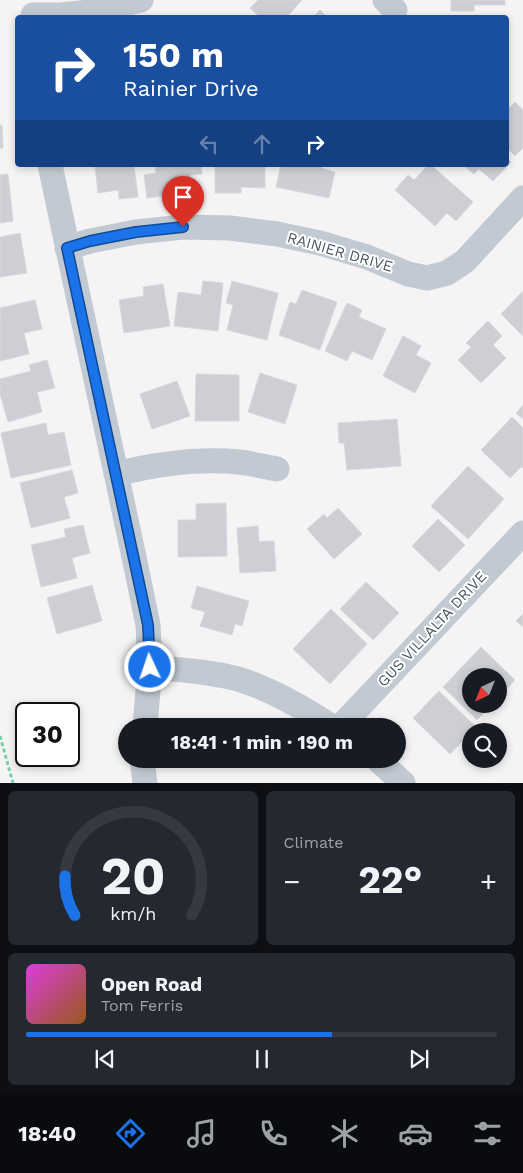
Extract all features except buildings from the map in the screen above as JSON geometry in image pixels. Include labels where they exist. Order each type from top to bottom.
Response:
[{"type":"street","points":[[33,11],[89,12],[141,0]]},
{"type":"street","points":[[50,167],[148,625],[150,667],[147,718]]},
{"type":"street","name":"RAINIER DRIVE","points":[[67,248],[90,241],[136,232],[183,227],[238,229],[277,234],[320,243],[367,257],[408,274],[427,278],[447,273],[464,261],[523,198]]},
{"type":"street","points":[[116,474],[140,468],[205,460],[241,462],[277,469]]},
{"type":"street","name":"GUS VILLALTA DRIVE","points":[[349,718],[523,533]]},
{"type":"street","points":[[150,667],[204,672],[238,679],[271,692],[319,718]]},
{"type":"street","points":[[143,768],[145,783]]},
{"type":"street","points":[[387,768],[403,783]]},
{"type":"path","points":[[0,736],[13,783]]},
{"type":"route","points":[[150,667],[148,625],[67,248],[90,241],[136,232],[183,227]]}]
